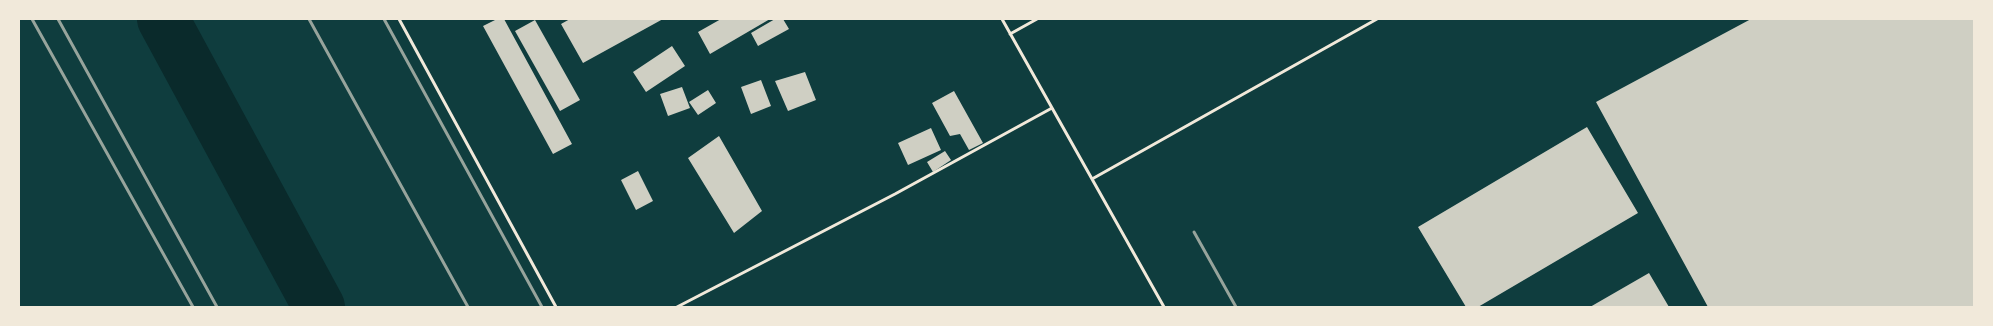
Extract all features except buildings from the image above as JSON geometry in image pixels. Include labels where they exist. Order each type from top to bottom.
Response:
[{"type":"lane","points":[[399,19],[556,307]]},
{"type":"lane","points":[[1002,19],[1164,307]]},
{"type":"lane","points":[[1010,34],[1037,19]]},
{"type":"lane","points":[[1092,179],[1377,19]]},
{"type":"lane","points":[[677,307],[895,194],[1052,108]]},
{"type":"waterway","points":[[163,19],[319,307]]},
{"type":"railway","points":[[32,19],[193,307]]},
{"type":"railway","points":[[58,19],[217,307]]},
{"type":"railway","points":[[309,19],[468,307]]},
{"type":"railway","points":[[384,19],[542,307]]},
{"type":"railway","points":[[1194,232],[1236,307]]}]
